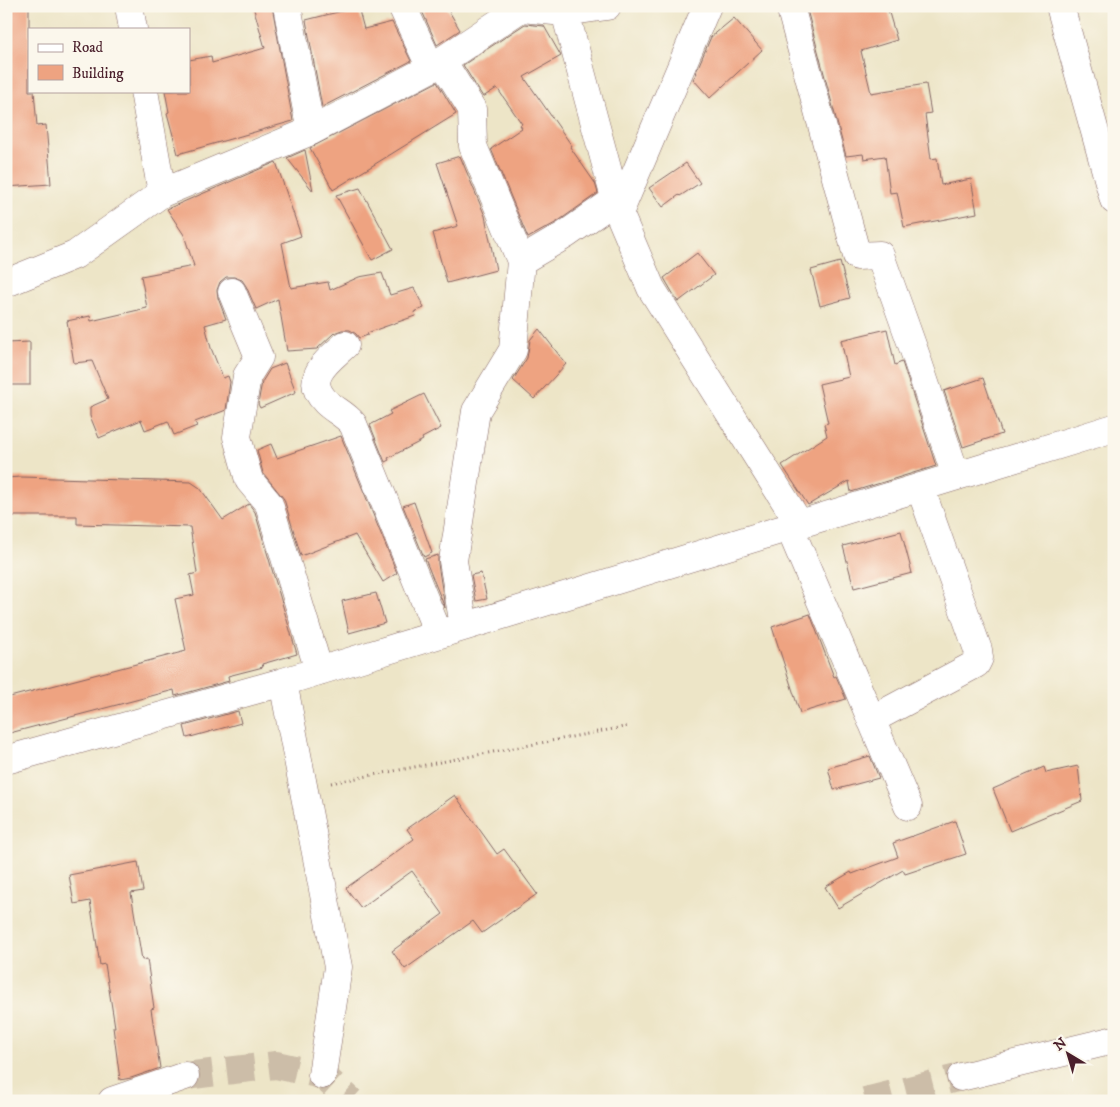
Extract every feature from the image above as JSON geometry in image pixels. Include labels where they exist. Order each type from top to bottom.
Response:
[{"type":"street","points":[[129,6],[133,28]]},
{"type":"street","points":[[287,6],[311,131]]},
{"type":"street","points":[[402,6],[436,65],[472,109],[473,146],[521,261],[512,350],[476,411],[453,561],[464,626]]},
{"type":"street","points":[[6,283],[75,256],[162,193],[311,131],[436,65],[521,7],[565,12],[607,6]]},
{"type":"street","points":[[521,261],[565,234],[617,206],[707,6]]},
{"type":"street","points":[[790,6],[857,256],[880,255],[956,476]]},
{"type":"street","points":[[1060,6],[1114,200]]},
{"type":"street","points":[[565,12],[617,206],[651,288],[794,525],[871,720],[908,806]]},
{"type":"street","points":[[144,92],[162,193]]},
{"type":"street","points":[[232,292],[259,357],[247,376],[237,437],[249,480],[268,504],[319,671]]},
{"type":"street","points":[[345,345],[320,369],[316,378],[316,388],[326,402],[347,416],[353,424],[438,633]]},
{"type":"street","points":[[6,760],[283,682],[438,633],[1114,428]]},
{"type":"street","points":[[871,720],[976,664],[979,658],[978,650],[920,487]]},
{"type":"street","points":[[283,682],[338,967],[322,1075]]},
{"type":"street","points":[[961,1077],[1114,1040]]},
{"type":"street","points":[[112,1101],[185,1076]]},
{"type":"path","points":[[303,788],[629,726]]},
{"type":"building","points":[[6,6],[29,6],[28,92],[34,92],[37,126],[46,125],[51,184],[6,187]]},
{"type":"building","points":[[253,6],[272,6],[293,121],[178,154],[167,113],[169,112],[165,92],[190,92],[190,60],[211,56],[212,63],[265,48]]},
{"type":"building","points":[[431,6],[446,6],[460,30],[437,45],[422,11]]},
{"type":"building","points":[[806,6],[887,6],[897,40],[861,51],[871,93],[926,84],[931,113],[925,114],[931,159],[937,158],[941,185],[971,179],[977,213],[904,227],[897,192],[890,193],[885,156],[864,159],[863,154],[846,156]]},
{"type":"building","points":[[358,7],[364,29],[392,22],[411,61],[322,107],[306,20]]},
{"type":"building","points":[[734,18],[762,50],[710,98],[693,79],[711,37]]},
{"type":"building","points":[[525,24],[544,26],[561,56],[524,77],[572,146],[570,147],[595,183],[598,193],[557,222],[528,238],[491,149],[522,128],[520,125],[522,124],[497,88],[483,97],[463,65]]},
{"type":"building","points":[[437,82],[456,114],[333,190],[310,148]]},
{"type":"building","points":[[305,150],[313,191],[287,158]]},
{"type":"building","points":[[460,156],[485,216],[496,270],[447,283],[433,233],[458,226],[437,163]]},
{"type":"building","points":[[276,162],[301,236],[282,243],[291,288],[328,282],[330,290],[359,277],[382,273],[390,295],[414,288],[424,308],[414,312],[415,316],[367,333],[368,335],[359,338],[350,330],[342,330],[334,333],[317,349],[287,351],[278,299],[256,309],[242,280],[226,277],[220,282],[217,290],[226,319],[205,325],[211,348],[223,378],[228,376],[230,382],[226,410],[195,422],[197,426],[174,435],[168,421],[145,430],[141,420],[99,438],[90,416],[90,407],[108,399],[92,361],[74,363],[67,321],[90,316],[91,321],[147,308],[141,276],[194,266],[184,235],[167,209]]},
{"type":"building","points":[[686,163],[700,183],[663,207],[649,188]]},
{"type":"building","points":[[360,188],[393,249],[372,260],[336,195]]},
{"type":"building","points":[[697,253],[714,275],[678,302],[664,278]]},
{"type":"building","points":[[840,262],[850,298],[820,306],[811,270]]},
{"type":"building","points":[[539,329],[566,364],[534,399],[513,380],[527,358],[530,340]]},
{"type":"building","points":[[887,329],[895,365],[902,362],[936,466],[851,492],[849,481],[808,505],[782,465],[827,436],[824,424],[828,423],[819,384],[849,377],[841,340]]},
{"type":"building","points":[[30,342],[30,385],[6,385],[6,343]]},
{"type":"building","points":[[285,363],[296,392],[260,408],[258,404],[262,382],[270,369]]},
{"type":"building","points":[[983,378],[1002,434],[963,447],[944,391]]},
{"type":"building","points":[[424,394],[441,428],[422,438],[423,440],[388,458],[389,460],[385,462],[370,425],[391,414],[389,411]]},
{"type":"building","points":[[341,436],[397,573],[383,582],[355,535],[301,556],[284,499],[263,473],[257,450],[271,444],[277,458]]},
{"type":"building","points":[[6,478],[191,482],[200,488],[223,520],[249,504],[255,512],[297,654],[262,664],[263,667],[228,676],[229,681],[175,696],[174,690],[6,734],[6,698],[186,651],[175,599],[194,595],[190,575],[197,573],[190,527],[77,524],[77,516],[6,516]]},
{"type":"building","points":[[414,502],[432,553],[424,557],[403,506]]},
{"type":"building","points":[[901,531],[912,573],[854,588],[843,546]]},
{"type":"building","points":[[438,555],[438,564],[445,608],[425,559]]},
{"type":"building","points":[[481,573],[487,599],[476,601],[471,575]]},
{"type":"building","points":[[376,593],[385,623],[349,633],[342,601]]},
{"type":"building","points":[[810,614],[834,677],[836,676],[846,699],[800,713],[772,627]]},
{"type":"building","points":[[238,711],[241,723],[187,738],[184,726]]},
{"type":"building","points":[[870,756],[879,778],[834,790],[828,768]]},
{"type":"building","points":[[1078,766],[1082,801],[1010,831],[993,789],[1044,767],[1046,773]]},
{"type":"building","points":[[455,795],[497,854],[504,849],[537,894],[482,933],[473,921],[405,969],[392,951],[443,914],[412,871],[361,908],[346,888],[414,839],[407,829]]},
{"type":"building","points":[[955,821],[966,854],[905,874],[903,870],[838,908],[825,887],[851,872],[852,874],[898,857],[893,843]]},
{"type":"building","points":[[138,862],[143,891],[131,893],[142,960],[147,959],[154,1008],[151,1009],[160,1068],[120,1080],[113,1027],[115,1027],[105,964],[100,965],[90,901],[74,904],[69,875]]},
{"type":"tunnel","points":[[185,1076],[276,1065],[322,1075],[351,1101]]},
{"type":"tunnel","points":[[865,1101],[961,1077]]}]
